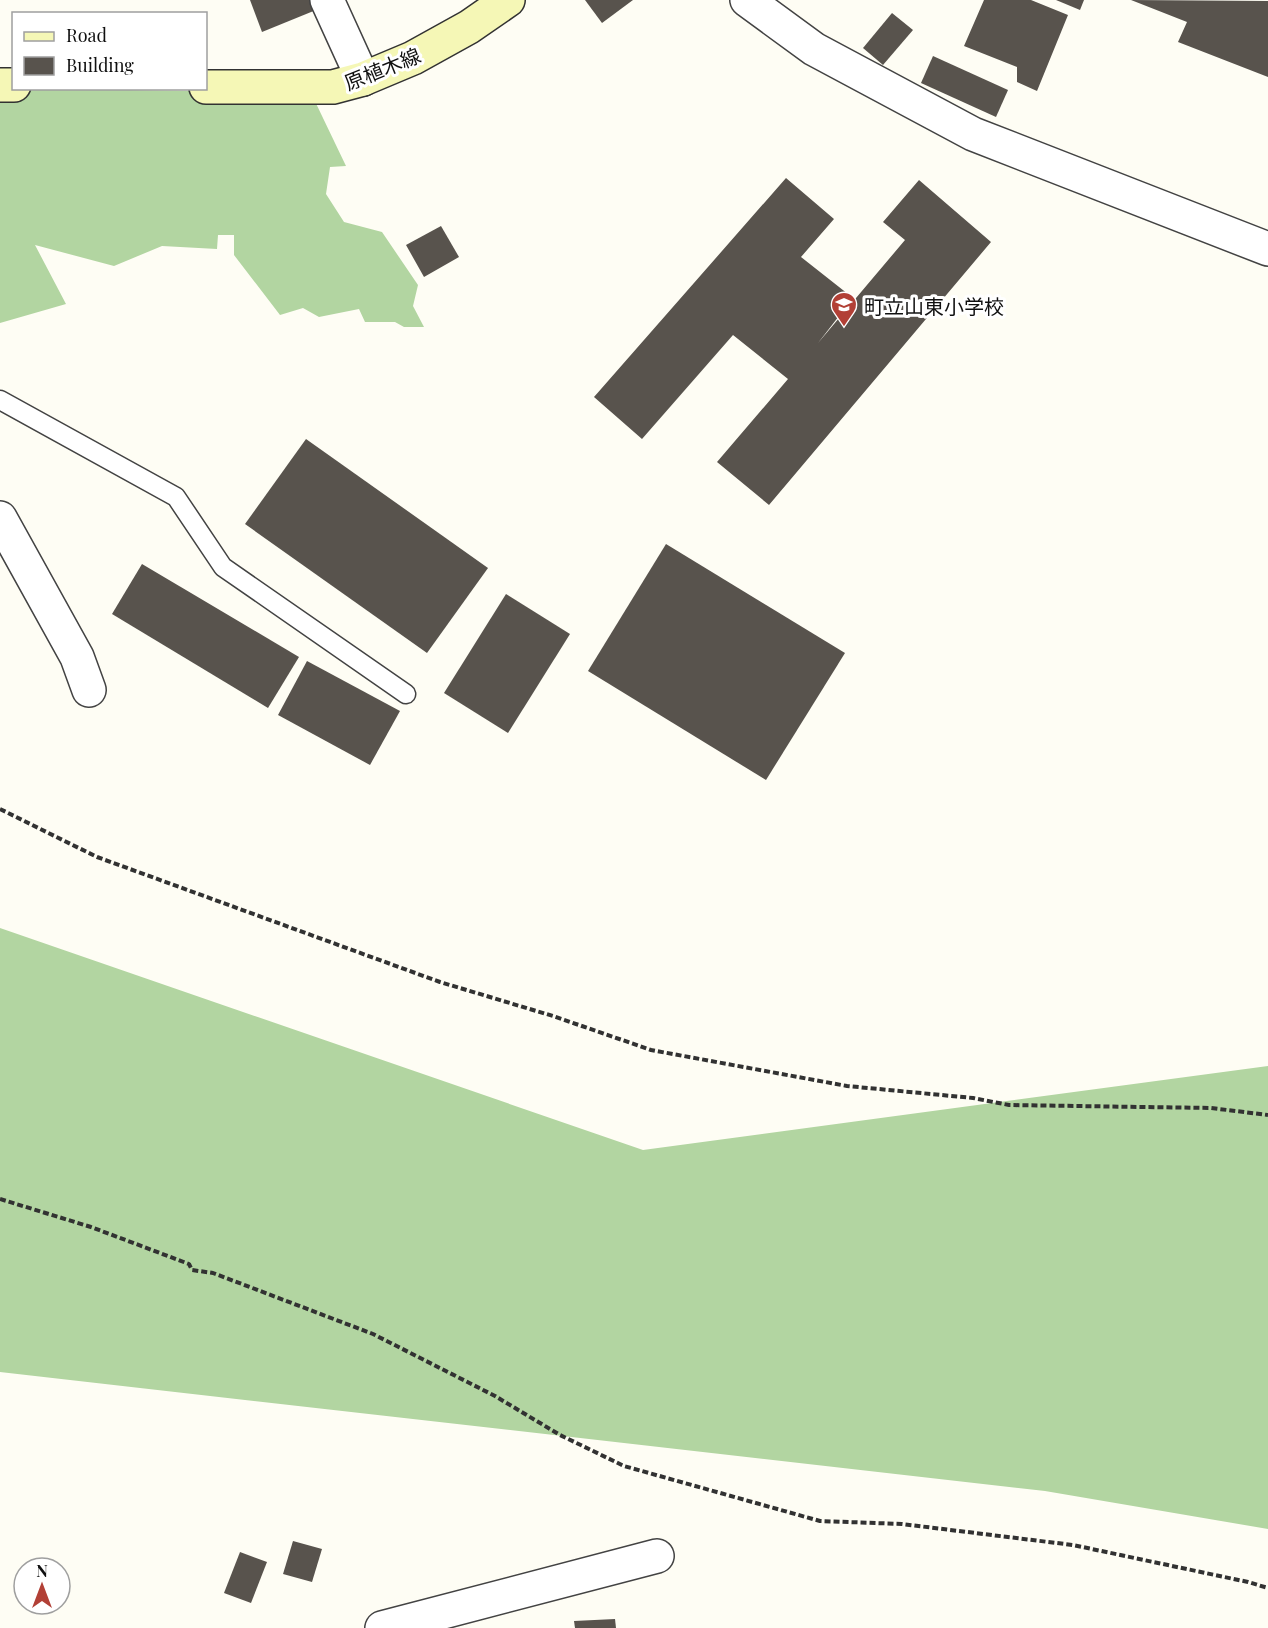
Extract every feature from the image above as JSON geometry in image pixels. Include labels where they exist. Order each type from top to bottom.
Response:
[{"type":"main road","name":"原植木線","points":[[207,87],[333,87],[363,79],[469,27],[508,0]]},
{"type":"street","points":[[327,0],[363,79]]},
{"type":"street","points":[[747,0],[814,49],[973,134],[1268,249]]},
{"type":"street","points":[[0,518],[77,657],[89,690]]},
{"type":"street","points":[[382,1628],[657,1556]]},
{"type":"lane","points":[[0,400],[176,496],[223,567],[406,694]]},
{"type":"path","points":[[0,809],[108,861],[440,982],[553,1016],[651,1050],[847,1086],[973,1098],[1009,1105],[1211,1108],[1268,1115]]},
{"type":"path","points":[[0,1199],[92,1227],[189,1264],[192,1270],[213,1273],[373,1334],[495,1395],[560,1435],[624,1466],[820,1521],[902,1524],[1073,1545],[1268,1588]]},
{"type":"green space","points":[[0,88],[12,90],[311,93],[346,166],[330,167],[326,194],[344,222],[382,232],[418,285],[413,306],[424,327],[404,327],[395,322],[365,322],[359,309],[319,317],[303,308],[280,315],[234,255],[234,235],[218,235],[217,249],[162,246],[114,266],[35,245],[66,304],[0,323]]},
{"type":"green space","points":[[0,928],[643,1150],[1268,1066],[1268,1529],[1045,1491],[0,1372]]},
{"type":"building","points":[[250,0],[311,0],[316,10],[262,32]]},
{"type":"building","points":[[585,0],[633,0],[602,23]]},
{"type":"building","points":[[984,0],[1031,0],[1068,15],[1037,91],[1017,82],[1017,67],[964,46]]},
{"type":"building","points":[[1056,0],[1084,0],[1080,10]]},
{"type":"building","points":[[1131,0],[1268,1],[1268,77],[1178,42],[1187,22]]},
{"type":"building","points":[[892,13],[913,30],[883,65],[863,48]]},
{"type":"building","points":[[933,56],[1008,90],[996,117],[921,83]]},
{"type":"building","points":[[786,178],[834,219],[801,257],[853,298],[818,343],[905,240],[883,222],[919,180],[991,242],[769,505],[717,462],[788,379],[733,335],[642,439],[594,397]]},
{"type":"building","points":[[441,226],[459,257],[424,277],[406,245]]},
{"type":"building","points":[[306,439],[488,568],[427,653],[245,524]]},
{"type":"building","points":[[666,544],[845,653],[766,780],[588,671]]},
{"type":"building","points":[[142,564],[299,657],[268,708],[112,614]]},
{"type":"building","points":[[506,594],[570,634],[508,733],[444,693]]},
{"type":"building","points":[[307,661],[400,711],[370,765],[278,715]]},
{"type":"building","points":[[293,1541],[322,1549],[312,1582],[283,1574]]},
{"type":"building","points":[[240,1552],[267,1562],[251,1603],[224,1593]]},
{"type":"building","points":[[615,1619],[616,1628],[575,1628],[574,1621]]},
{"type":"place","name":"町立山東小学校","points":[[844,328]]}]
